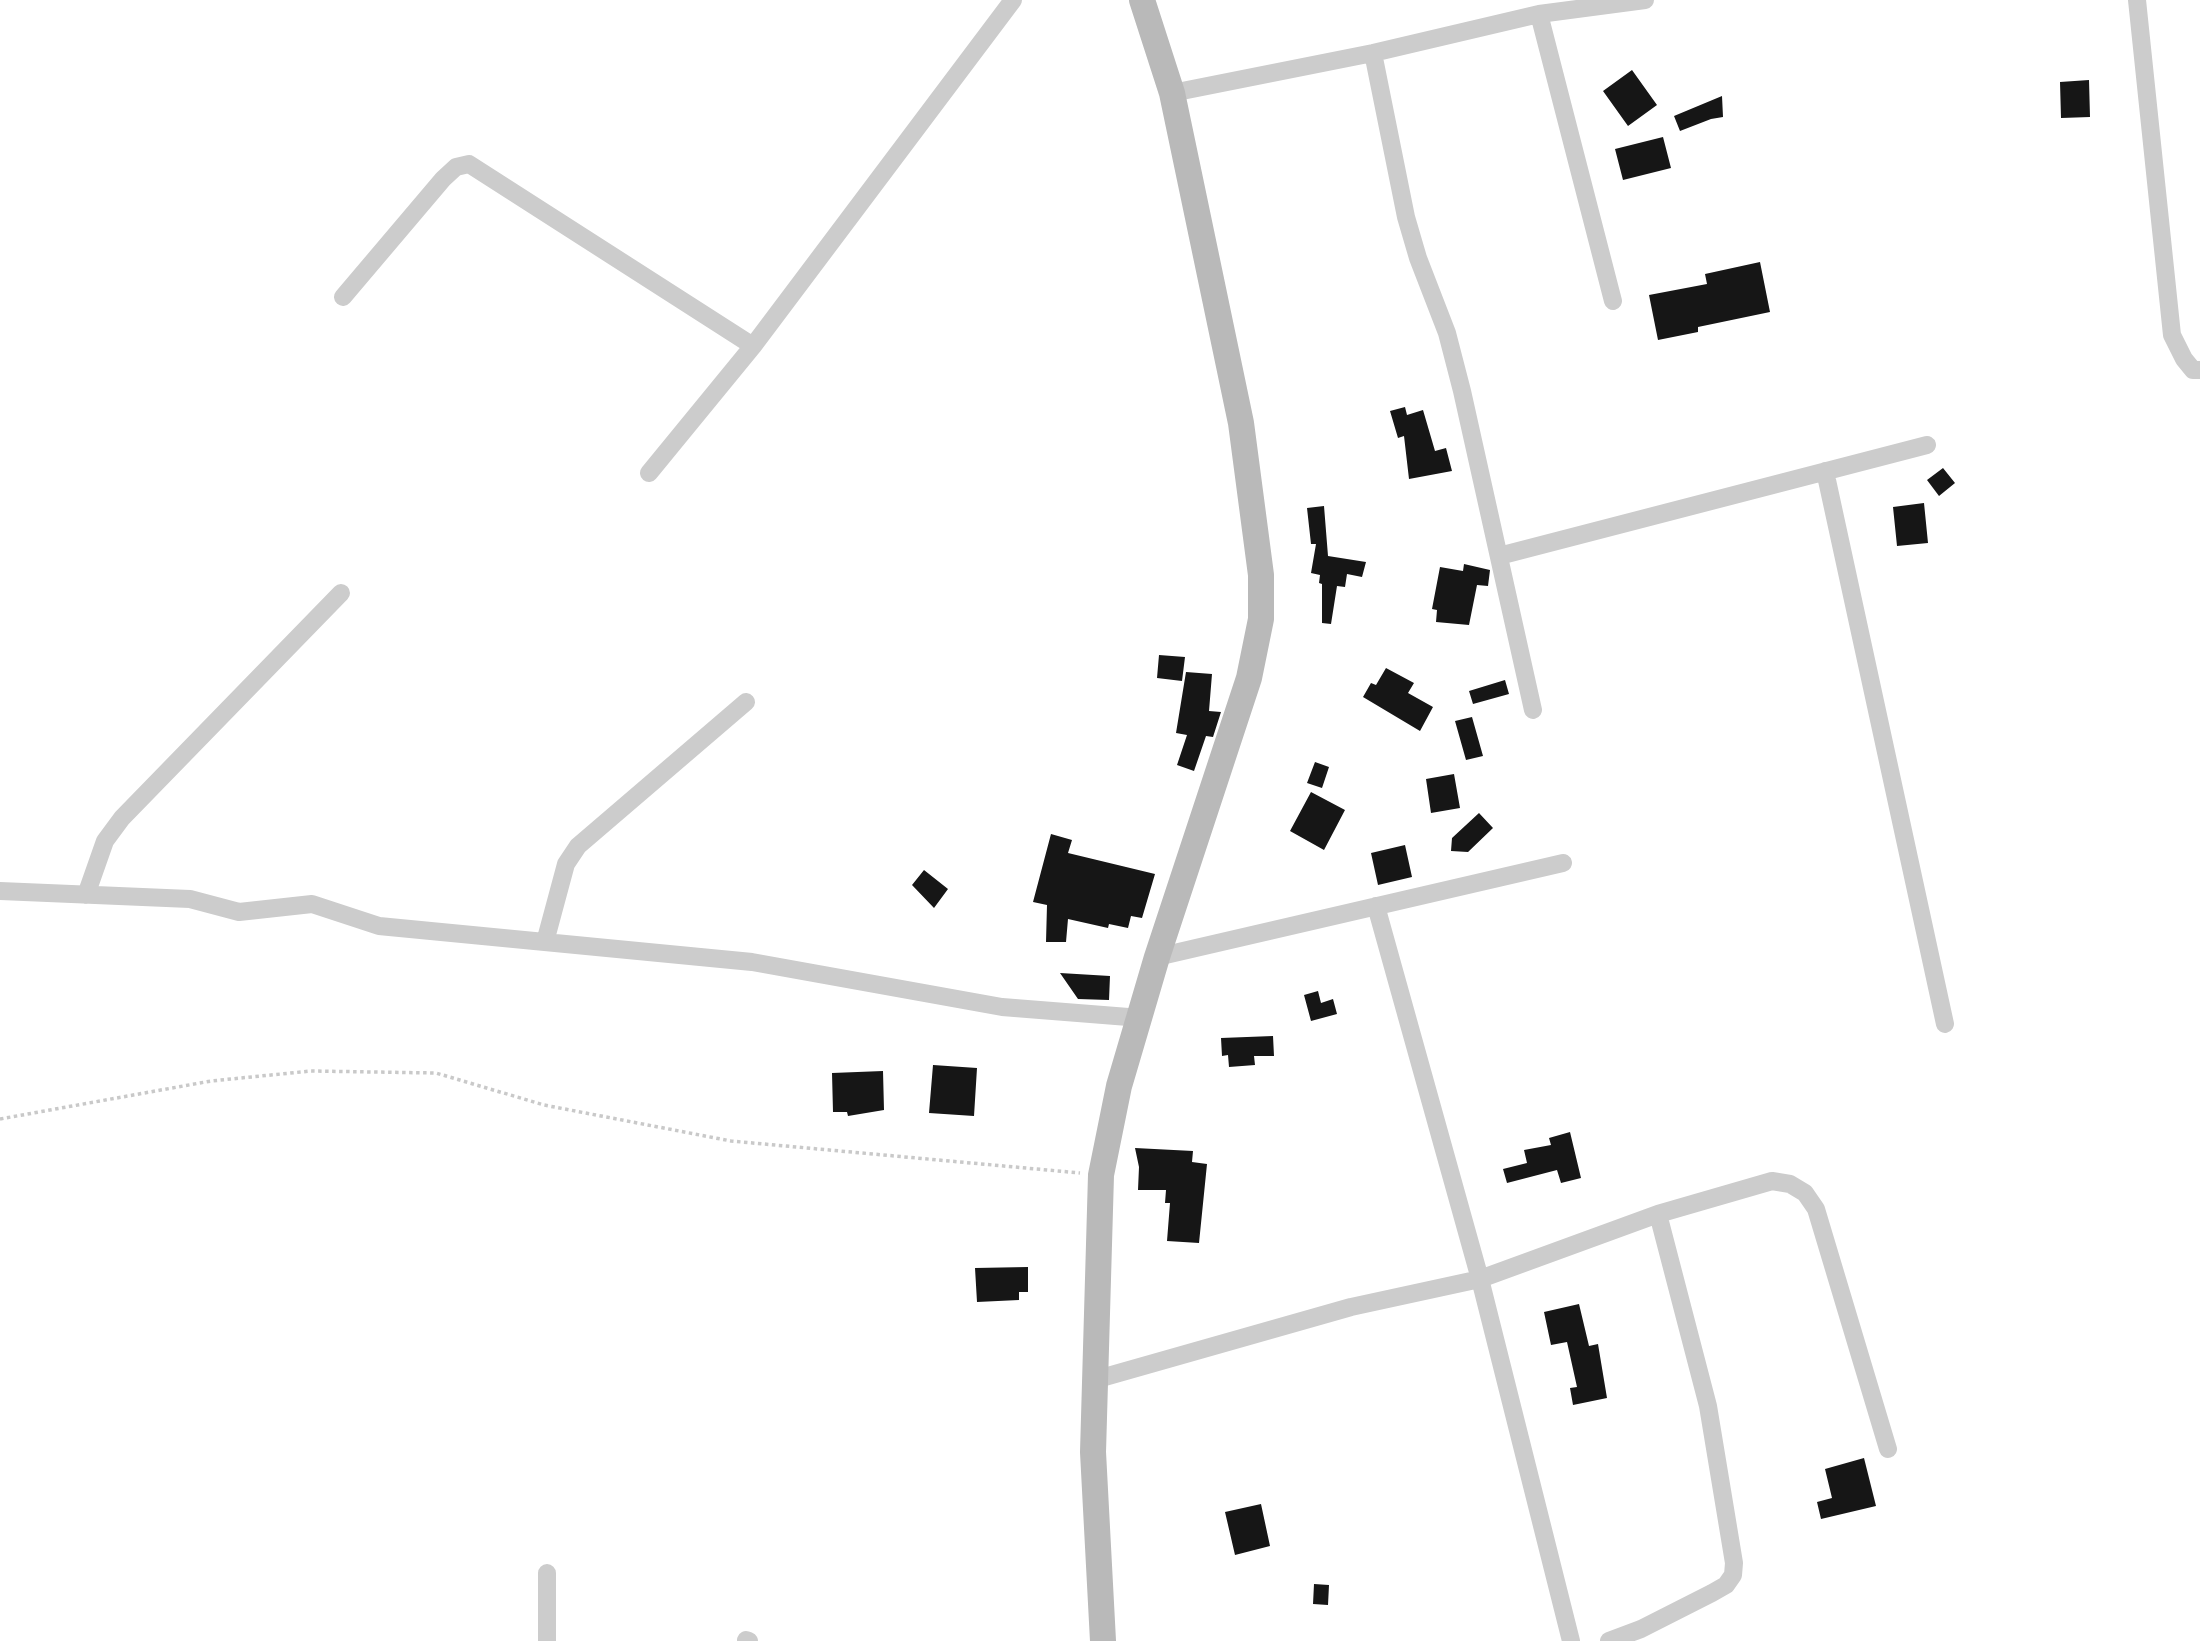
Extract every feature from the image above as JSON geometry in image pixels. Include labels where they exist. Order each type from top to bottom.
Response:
[{"type":"main road","points":[[1103,1641],[1093,1452],[1101,1175],[1119,1086],[1157,957],[1249,678],[1261,619],[1261,575],[1241,422],[1172,93],[1142,0]]},
{"type":"street","points":[[649,473],[753,346],[1013,0]]},
{"type":"street","points":[[1172,93],[1373,53],[1539,14],[1644,0]]},
{"type":"street","points":[[2137,0],[2172,335],[2184,359],[2193,370],[2200,370]]},
{"type":"street","points":[[1539,14],[1613,301]]},
{"type":"street","points":[[1373,53],[1406,217],[1418,258],[1447,333],[1533,710]]},
{"type":"street","points":[[343,297],[443,179],[456,167],[470,164],[753,346]]},
{"type":"street","points":[[1499,556],[1927,445]]},
{"type":"street","points":[[1825,471],[1945,1024]]},
{"type":"street","points":[[86,895],[105,841],[122,818],[341,593]]},
{"type":"street","points":[[545,942],[566,864],[578,846],[746,702]]},
{"type":"street","points":[[1157,957],[1563,863]]},
{"type":"street","points":[[0,891],[190,899],[239,912],[312,904],[379,926],[752,962],[1002,1007],[1141,1018]]},
{"type":"street","points":[[1376,906],[1480,1279],[1571,1641]]},
{"type":"street","points":[[1094,1380],[1351,1307],[1480,1279],[1658,1214],[1772,1181],[1790,1184],[1805,1193],[1816,1209],[1888,1449]]},
{"type":"street","points":[[1609,1641],[1641,1629],[1712,1593],[1726,1585],[1733,1575],[1734,1563],[1708,1406],[1658,1214]]},
{"type":"street","points":[[547,1573],[547,1641]]},
{"type":"path","points":[[0,1119],[211,1081],[274,1074],[311,1071],[436,1073],[544,1105],[731,1141],[1101,1175]]},
{"type":"building","points":[[1632,70],[1657,105],[1628,126],[1603,91]]},
{"type":"building","points":[[2089,80],[2090,117],[2061,118],[2060,82]]},
{"type":"building","points":[[1722,96],[1723,117],[1680,131],[1674,116]]},
{"type":"building","points":[[1663,137],[1671,168],[1623,180],[1615,149]]},
{"type":"building","points":[[1760,262],[1770,312],[1698,327],[1698,332],[1658,340],[1649,295],[1707,284],[1705,274]]},
{"type":"building","points":[[1405,407],[1407,415],[1423,410],[1435,451],[1446,448],[1452,471],[1409,479],[1404,436],[1398,438],[1390,411]]},
{"type":"building","points":[[1943,468],[1955,483],[1939,496],[1927,480]]},
{"type":"building","points":[[1924,503],[1928,543],[1897,546],[1893,507]]},
{"type":"building","points":[[1324,506],[1328,556],[1366,562],[1362,577],[1347,574],[1345,587],[1337,586],[1331,624],[1322,623],[1322,584],[1319,583],[1320,575],[1311,573],[1316,544],[1311,544],[1307,508]]},
{"type":"building","points":[[1464,564],[1490,570],[1488,586],[1477,585],[1469,625],[1436,622],[1437,610],[1432,609],[1440,567],[1463,571]]},
{"type":"building","points":[[1159,655],[1185,657],[1182,681],[1157,678]]},
{"type":"building","points":[[1386,668],[1414,683],[1408,693],[1433,707],[1420,731],[1363,697],[1371,683],[1376,685]]},
{"type":"building","points":[[1186,672],[1212,674],[1209,711],[1221,712],[1213,737],[1206,736],[1194,771],[1177,765],[1187,735],[1176,733]]},
{"type":"building","points":[[1505,680],[1509,694],[1473,704],[1469,691]]},
{"type":"building","points":[[1472,717],[1483,756],[1466,760],[1455,721]]},
{"type":"building","points":[[1315,762],[1329,767],[1322,788],[1307,783]]},
{"type":"building","points":[[1454,774],[1460,808],[1431,813],[1426,779]]},
{"type":"building","points":[[1311,792],[1345,810],[1324,850],[1290,831]]},
{"type":"building","points":[[1479,813],[1493,828],[1468,852],[1451,851],[1452,838]]},
{"type":"building","points":[[1051,834],[1072,840],[1068,853],[1155,874],[1142,918],[1131,916],[1128,928],[1109,924],[1108,928],[1068,919],[1066,942],[1046,942],[1047,905],[1033,902]]},
{"type":"building","points":[[1405,845],[1412,877],[1378,885],[1371,853]]},
{"type":"building","points":[[924,870],[948,889],[934,908],[912,885]]},
{"type":"building","points":[[1060,973],[1110,976],[1109,1000],[1078,999]]},
{"type":"building","points":[[1318,991],[1321,1003],[1333,999],[1337,1014],[1311,1021],[1304,995]]},
{"type":"building","points":[[1273,1036],[1274,1056],[1254,1056],[1255,1065],[1229,1067],[1228,1055],[1222,1056],[1221,1038]]},
{"type":"building","points":[[933,1065],[977,1068],[974,1116],[929,1113]]},
{"type":"building","points":[[883,1071],[884,1110],[848,1116],[847,1112],[833,1112],[832,1073]]},
{"type":"building","points":[[1570,1132],[1581,1178],[1561,1183],[1557,1170],[1507,1183],[1503,1169],[1527,1163],[1524,1150],[1551,1145],[1549,1138]]},
{"type":"building","points":[[1135,1148],[1193,1151],[1192,1162],[1207,1164],[1199,1243],[1167,1241],[1170,1203],[1165,1203],[1166,1190],[1138,1190],[1139,1167]]},
{"type":"building","points":[[1028,1267],[1028,1292],[1019,1292],[1019,1300],[977,1302],[975,1268]]},
{"type":"building","points":[[1579,1304],[1589,1346],[1598,1344],[1607,1398],[1573,1405],[1570,1388],[1577,1387],[1567,1342],[1551,1345],[1544,1312]]},
{"type":"building","points":[[1864,1458],[1876,1506],[1821,1519],[1817,1502],[1832,1498],[1825,1469]]},
{"type":"building","points":[[1261,1504],[1270,1546],[1235,1555],[1225,1512]]},
{"type":"building","points":[[1314,1584],[1329,1585],[1328,1605],[1313,1604]]}]
